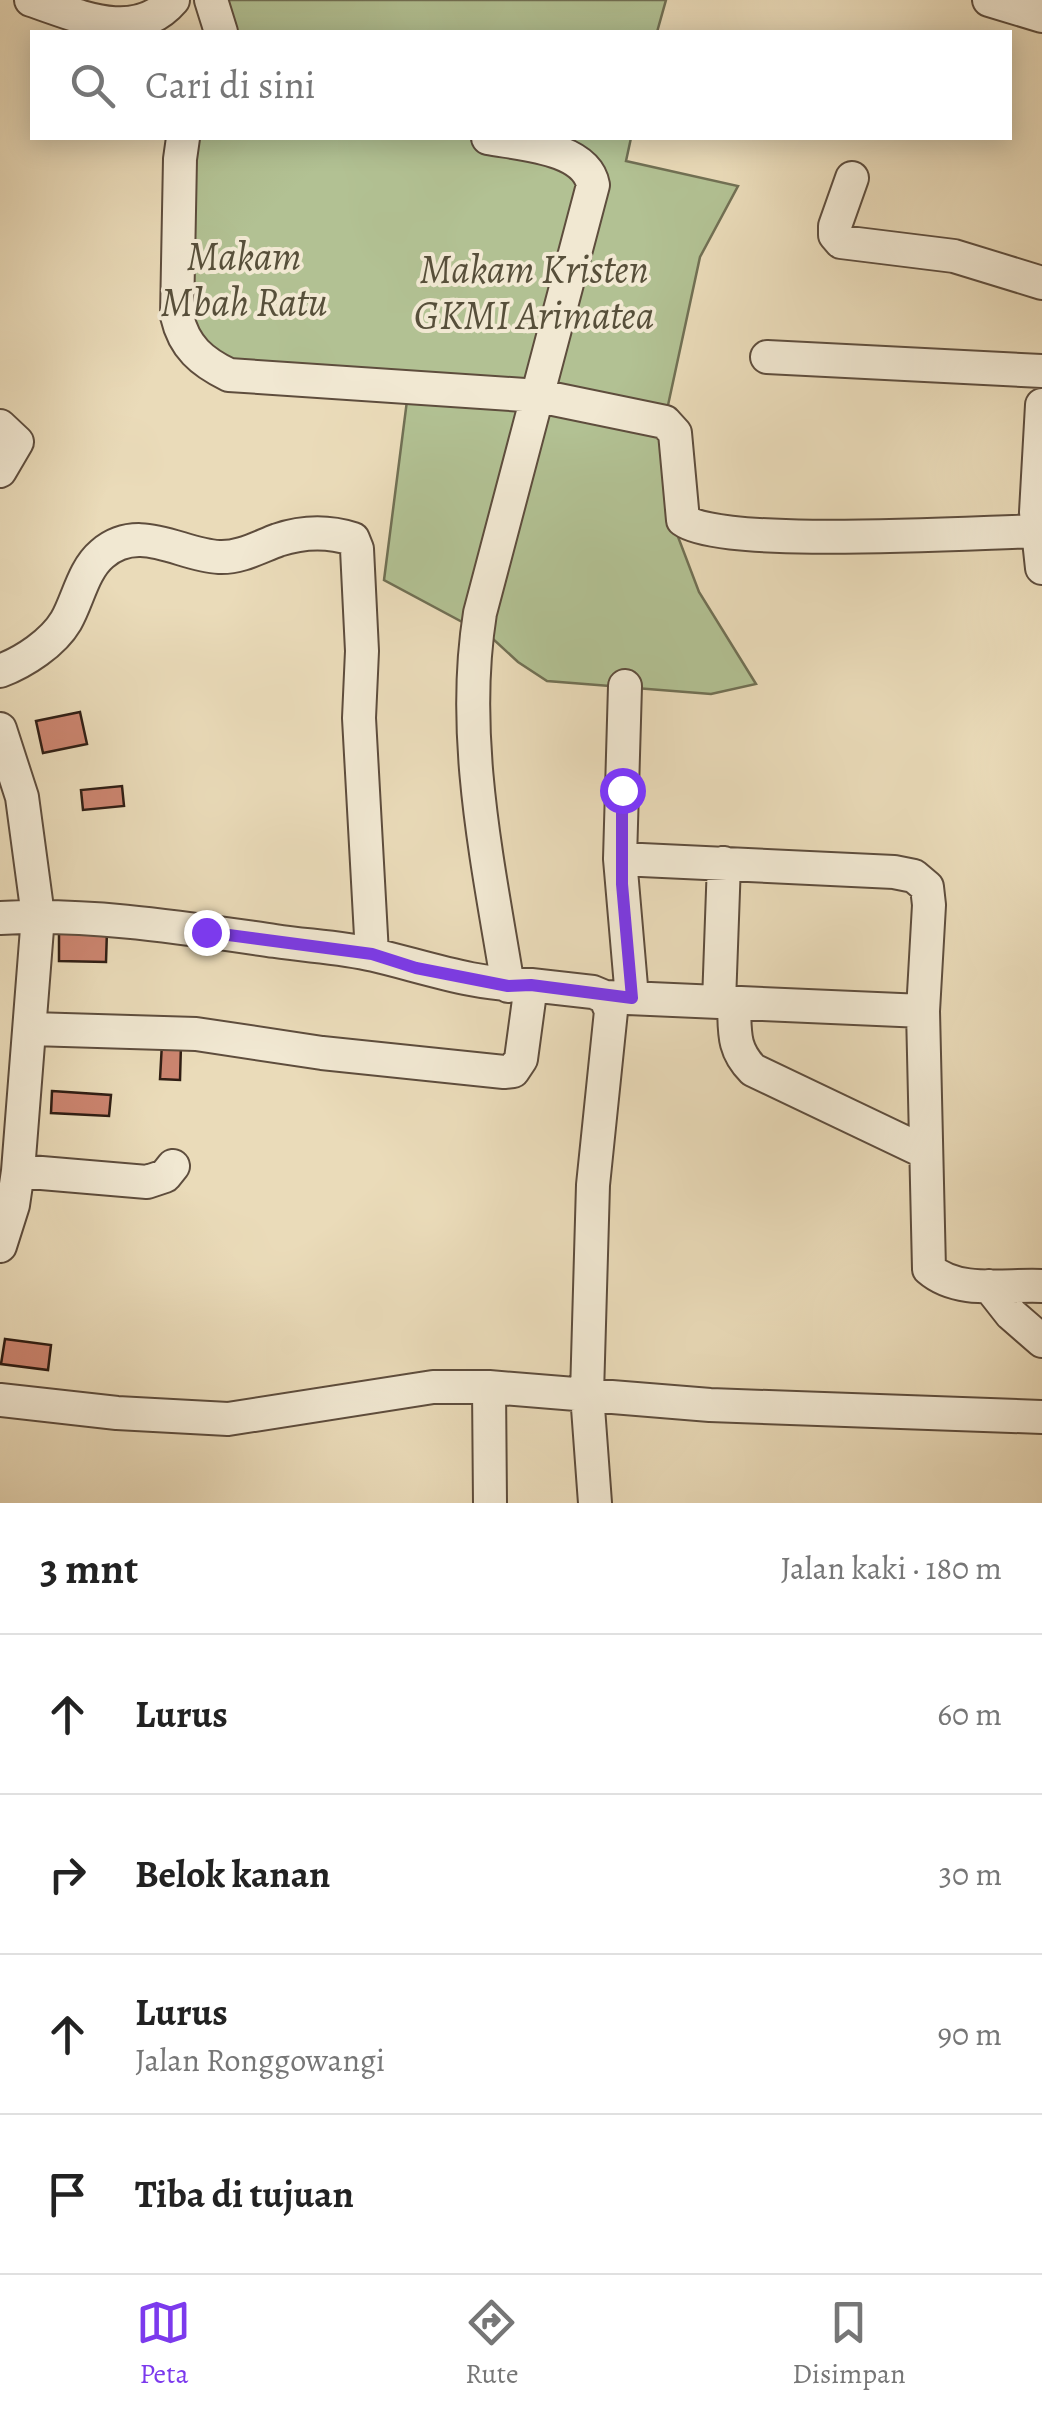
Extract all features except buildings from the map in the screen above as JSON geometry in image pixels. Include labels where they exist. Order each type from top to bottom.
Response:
[{"type":"street","points":[[31,0],[101,22],[124,25],[162,12],[172,0]]},
{"type":"street","points":[[210,0],[219,30]]},
{"type":"street","points":[[989,0],[1042,16]]},
{"type":"street","points":[[183,140],[174,297],[185,340],[204,363],[229,375],[539,396],[671,425],[675,433],[680,510],[683,520],[699,528],[775,536],[1040,531]]},
{"type":"street","points":[[32,1030],[196,1034],[322,1053],[504,1072],[513,1071],[521,1059],[520,985],[481,817],[471,682],[480,613],[592,185],[591,174],[581,163],[556,152],[498,140]]},
{"type":"street","points":[[852,178],[835,226],[835,235],[841,242],[954,256],[1042,283]]},
{"type":"street","points":[[767,357],[1042,371]]},
{"type":"street","points":[[1042,406],[1042,568]]},
{"type":"street","points":[[0,426],[17,442],[0,471]]},
{"type":"street","points":[[0,671],[54,636],[100,554],[121,543],[146,540],[217,557],[235,556],[308,532],[352,539],[357,550],[362,651],[359,718],[372,954]]},
{"type":"street","points":[[618,997],[625,686]]},
{"type":"street","points":[[0,728],[22,797],[38,916],[18,1171],[3,1230]]},
{"type":"street","points":[[620,859],[894,872],[922,881],[927,887],[929,904],[923,1011],[929,1269],[948,1281],[1042,1286]]},
{"type":"street","points":[[724,864],[726,1002],[740,1058],[753,1070],[924,1152]]},
{"type":"street","points":[[0,918],[120,921],[372,954],[416,968],[618,997],[923,1011]]},
{"type":"street","points":[[596,1503],[586,1394],[594,1185],[610,1003],[618,997]]},
{"type":"street","points":[[18,1171],[147,1182],[165,1176],[173,1166]]},
{"type":"street","points":[[989,1286],[1011,1314],[1042,1341]]},
{"type":"street","points":[[0,1400],[117,1413],[228,1419],[433,1387],[489,1387],[710,1405],[1042,1418]]},
{"type":"street","points":[[489,1387],[490,1503]]},
{"type":"green space","points":[[216,0],[666,0],[658,30],[225,30]]},
{"type":"green space","name":"Makam Kristen GKMI Arimatea","points":[[187,140],[631,140],[626,161],[738,186],[700,257],[662,433],[672,521],[699,592],[756,684],[711,694],[547,681],[492,638],[384,580],[409,385],[230,372],[186,339]]},
{"type":"route","points":[[206,932],[372,954],[416,968],[508,986],[531,985],[632,998],[620,859],[622,790]]},
{"type":"park label","name":"Makam Mbah Ratu","points":[[244,279]]}]
